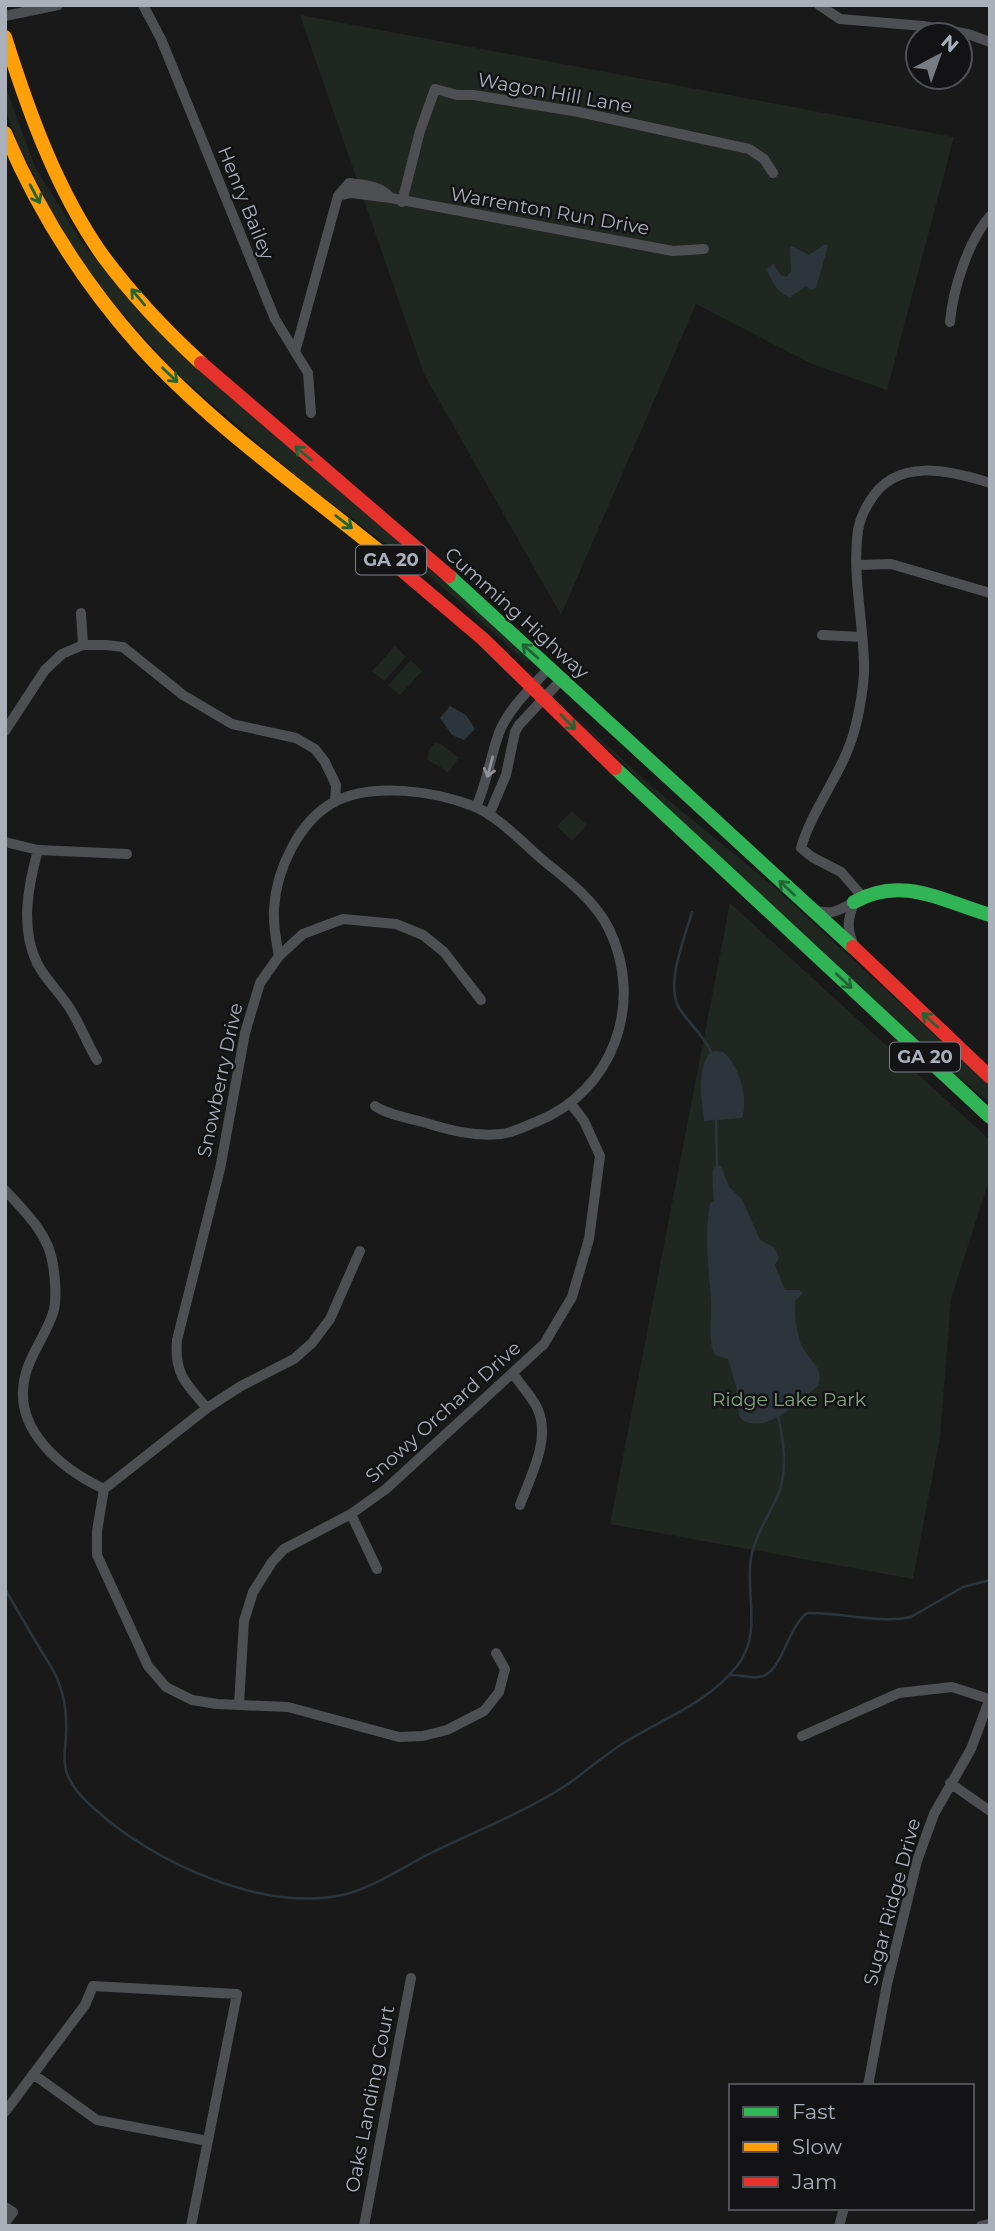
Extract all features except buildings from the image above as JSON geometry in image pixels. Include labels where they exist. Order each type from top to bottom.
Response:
[{"type":"main road","name":"Cumming Highway","points":[[5,37],[21,90],[40,138],[88,232],[153,316],[182,347],[440,569],[856,950],[990,1077]]},
{"type":"main road","name":"GA 20","points":[[5,132],[33,191],[77,268],[141,347],[174,380],[237,434],[461,619],[990,1117]]},
{"type":"main road","points":[[858,899],[884,889],[913,890],[990,915]]},
{"type":"street","points":[[5,16],[58,5]]},
{"type":"street","name":"Henry Bailey","points":[[143,5],[161,39],[275,319],[308,373],[311,413]]},
{"type":"street","points":[[819,5],[840,19],[923,26],[968,34],[990,42]]},
{"type":"street","name":"Wagon Hill Lane","points":[[396,200],[435,89],[457,95],[473,95],[579,112],[749,149],[764,159],[773,173]]},
{"type":"street","name":"Warrenton Run Drive","points":[[295,352],[338,196],[372,191],[396,200],[673,251],[704,249]]},
{"type":"street","points":[[950,321],[952,299],[966,261],[990,216]]},
{"type":"street","points":[[858,899],[841,872],[801,848],[854,733],[864,667],[858,565],[858,530],[862,512],[875,492],[889,480],[908,471],[957,472],[990,483]]},
{"type":"street","points":[[858,565],[891,564],[990,593]]},
{"type":"street","points":[[81,613],[83,645]]},
{"type":"street","points":[[822,635],[862,637]]},
{"type":"street","points":[[5,731],[45,670],[62,654],[83,645],[123,648],[183,695],[232,724],[296,738],[315,750],[325,762],[336,785],[335,802]]},
{"type":"street","points":[[476,807],[499,732],[512,711],[549,668]]},
{"type":"street","points":[[489,815],[506,775],[519,724],[561,680]]},
{"type":"street","points":[[496,742],[513,747]]},
{"type":"street","points":[[279,956],[274,908],[282,872],[296,840],[316,816],[335,802],[379,789],[445,797],[476,807],[559,872],[601,914],[621,963],[623,1011],[615,1045],[591,1084],[571,1104],[553,1115],[505,1134],[480,1135],[434,1126],[374,1106]]},
{"type":"street","points":[[5,842],[38,850],[127,854]]},
{"type":"street","points":[[38,850],[28,894],[29,934],[36,961],[51,986],[71,1009],[97,1059]]},
{"type":"street","points":[[809,908],[827,913],[836,912],[858,899]]},
{"type":"street","points":[[856,950],[848,925],[858,899]]},
{"type":"street","name":"Snowberry Drive","points":[[207,1408],[184,1381],[176,1358],[177,1340],[220,1169],[245,1033],[260,983],[279,956],[303,934],[343,919],[396,924],[423,935],[444,952],[481,1000]]},
{"type":"street","name":"Snowy Orchard Drive","points":[[239,1704],[244,1621],[262,1574],[284,1549],[351,1514],[386,1489],[544,1344],[572,1297],[589,1239],[600,1156],[584,1121],[571,1104]]},
{"type":"street","points":[[5,1190],[33,1220],[47,1242],[53,1265],[54,1311],[24,1378],[24,1402],[30,1424],[44,1448],[65,1466],[104,1489]]},
{"type":"street","points":[[360,1251],[330,1319],[312,1343],[294,1359],[240,1386],[207,1408],[104,1489],[97,1531],[97,1555],[148,1666],[166,1687],[192,1700],[288,1707],[399,1737],[424,1736],[447,1730],[484,1711],[499,1692],[505,1670],[496,1653]]},
{"type":"street","points":[[513,1373],[538,1409],[542,1428],[540,1452],[520,1505]]},
{"type":"street","points":[[351,1514],[377,1569]]},
{"type":"street","points":[[802,1736],[900,1693],[952,1687],[990,1698]]},
{"type":"street","name":"Sugar Ridge Drive","points":[[868,2084],[887,1984],[918,1861],[934,1814],[971,1749],[990,1698]]},
{"type":"street","points":[[950,1783],[990,1811]]},
{"type":"street","name":"Oaks Landing Court","points":[[364,2226],[411,1978]]},
{"type":"street","points":[[5,2112],[85,2005],[93,1986],[237,1994],[191,2226]]},
{"type":"street","points":[[33,2074],[97,2120],[208,2141]]},
{"type":"street","points":[[5,2207],[13,2212],[5,2223]]},
{"type":"street","points":[[981,2226],[990,2224]]},
{"type":"green space","points":[[300,15],[954,137],[887,390],[812,364],[696,304],[561,615],[424,374]]},
{"type":"green space","points":[[5,85],[35,167],[82,242],[127,297],[530,658],[526,663],[460,602],[307,485],[174,371],[97,285],[49,208],[16,139],[5,108]]},
{"type":"green space","points":[[395,646],[406,657],[384,681],[372,671]]},
{"type":"green space","points":[[411,660],[422,671],[400,695],[388,685]]},
{"type":"green space","points":[[568,710],[655,789],[773,886],[990,1086],[990,1103],[934,1057],[827,961]]},
{"type":"green space","points":[[435,743],[441,744],[459,758],[448,773],[427,759],[429,750]]},
{"type":"green space","points":[[572,811],[587,825],[572,841],[557,826]]},
{"type":"green space","name":"Ridge Lake Park","points":[[730,903],[990,1140],[990,1177],[951,1299],[940,1437],[913,1579],[610,1524]]},
{"type":"shaded area","points":[[825,244],[828,246],[816,288],[811,290],[806,286],[790,297],[779,290],[767,269],[773,264],[781,275],[786,277],[791,271],[790,247],[809,255]]},
{"type":"shaded area","points":[[450,706],[466,715],[475,729],[464,740],[452,735],[440,718]]},
{"type":"shaded area","points":[[723,1052],[738,1073],[744,1101],[742,1118],[704,1121],[702,1069],[709,1053]]},
{"type":"shaded area","points":[[716,1165],[721,1166],[729,1187],[742,1199],[760,1240],[775,1248],[779,1258],[775,1265],[785,1290],[799,1290],[803,1293],[795,1301],[797,1330],[802,1346],[819,1374],[818,1386],[782,1414],[762,1423],[742,1420],[728,1359],[715,1355],[711,1343],[707,1228],[710,1203],[715,1200],[713,1173]]},
{"type":"waterway","points":[[692,912],[675,974],[675,998],[679,1008],[711,1052]]},
{"type":"waterway","points":[[716,1120],[717,1165]]},
{"type":"waterway","points":[[714,1180],[715,1200]]},
{"type":"waterway","points":[[5,1589],[57,1677],[66,1715],[65,1768],[74,1787],[89,1804],[149,1848],[212,1879],[245,1890],[279,1896],[311,1898],[342,1895],[375,1883],[548,1796],[625,1742],[699,1700],[737,1666],[745,1653],[751,1627],[751,1558],[759,1533],[778,1495],[783,1476],[783,1446],[778,1416]]},
{"type":"waterway","points":[[730,1675],[766,1675],[779,1661],[794,1630],[807,1613],[872,1619],[911,1617],[963,1587],[990,1580]]},
{"type":"traffic: fast","points":[[449,576],[853,947]]},
{"type":"traffic: fast","points":[[615,768],[990,1117]]},
{"type":"traffic: fast","points":[[854,902],[872,894],[905,891],[922,893],[990,915]]},
{"type":"traffic: slow","points":[[5,37],[46,151],[87,231],[103,256],[137,298],[201,363]]},
{"type":"traffic: slow","points":[[5,133],[32,190],[63,244],[98,295],[138,344],[166,374],[226,428],[385,556]]},
{"type":"traffic: jam","points":[[201,363],[449,576]]},
{"type":"traffic: jam","points":[[385,556],[483,639],[615,768]]},
{"type":"traffic: jam","points":[[853,947],[990,1077]]}]
